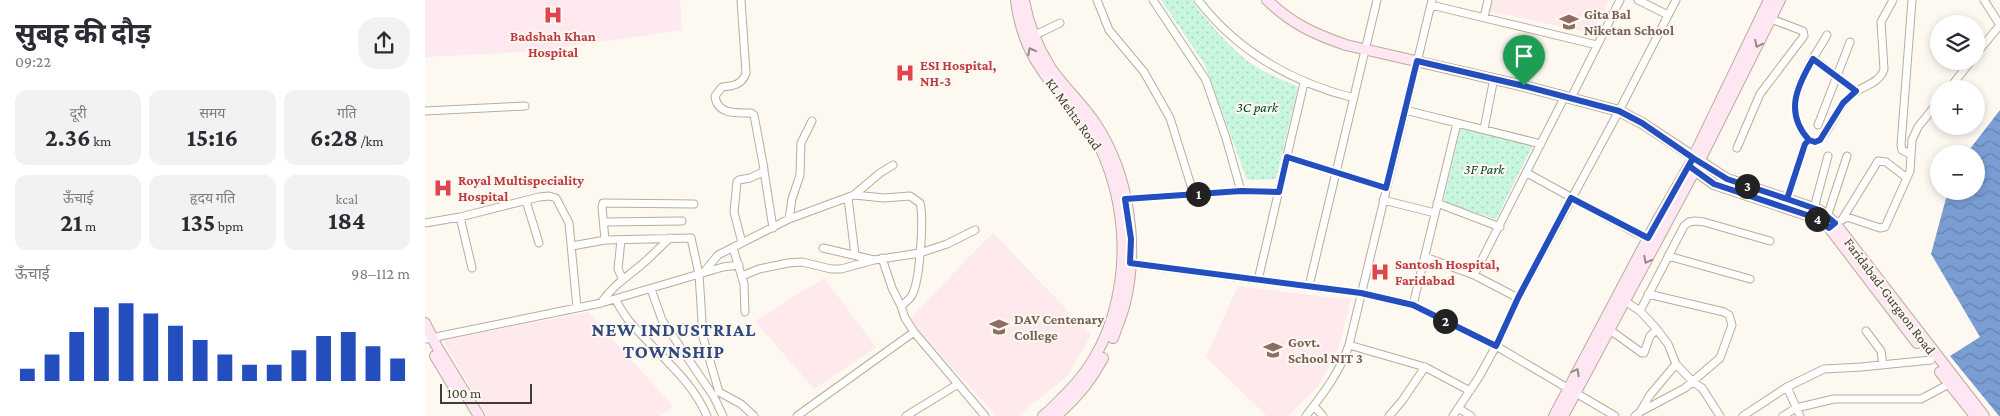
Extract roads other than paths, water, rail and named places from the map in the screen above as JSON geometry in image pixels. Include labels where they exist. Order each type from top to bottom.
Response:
[{"type":"street","points":[[741,0],[746,73],[744,78],[736,85],[722,87],[715,96],[722,109],[728,112],[751,113],[754,115],[773,228]]},
{"type":"street","name":"KL Mehta Road","points":[[1016,0],[1019,20],[1027,43],[1042,70],[1089,129],[1104,155],[1117,196],[1126,263],[1125,304],[1112,340],[1095,372],[1072,402],[1056,416]]},
{"type":"street","name":"KL Mehta Road","points":[[1024,0],[1033,36],[1051,68],[1098,127],[1117,166],[1125,199],[1131,239],[1121,285],[1106,337],[1091,365],[1074,387],[1043,416]]},
{"type":"street","points":[[1097,0],[1109,30],[1144,72],[1170,118],[1194,195]]},
{"type":"street","points":[[1153,0],[1206,80],[1226,138],[1241,191]]},
{"type":"street","points":[[1197,0],[1229,36],[1249,51],[1304,83],[1353,98]]},
{"type":"street","points":[[1267,0],[1296,25],[1318,35],[1364,50],[1493,78],[1619,111],[1642,123],[1694,164]]},
{"type":"street","points":[[1309,286],[1377,0]]},
{"type":"street","points":[[1484,17],[1488,0]]},
{"type":"street","points":[[1474,276],[1541,144],[1620,0]]},
{"type":"street","points":[[1638,0],[1668,15]]},
{"type":"street","points":[[1453,416],[1496,346],[1518,298],[1619,111],[1676,0]]},
{"type":"street","points":[[1563,416],[1571,392],[1648,238],[1694,164],[1714,112],[1769,0]]},
{"type":"street","points":[[1554,416],[1610,330],[1780,0]]},
{"type":"street","points":[[1827,35],[1800,82],[1795,102],[1797,123],[1803,134],[1809,140],[1815,142],[1820,140],[1843,103],[1856,91],[1878,79],[1883,72],[1881,22],[1893,0]]},
{"type":"street","points":[[1910,154],[1902,150],[1901,145],[1911,0]]},
{"type":"street","points":[[1984,0],[2000,25],[1985,43]]},
{"type":"street","points":[[1306,416],[1332,381],[1349,346],[1431,2],[1597,45]]},
{"type":"street","points":[[1737,148],[1760,94],[1804,36],[1803,31],[1771,19]]},
{"type":"street","points":[[1033,36],[1060,23]]},
{"type":"street","points":[[1818,125],[1851,42]]},
{"type":"street","points":[[1813,59],[1856,91]]},
{"type":"street","points":[[1956,80],[1964,70]]},
{"type":"street","points":[[1484,129],[1493,78]]},
{"type":"street","points":[[1259,280],[1304,83]]},
{"type":"street","points":[[425,111],[525,106]]},
{"type":"street","points":[[1405,110],[1541,144]]},
{"type":"street","points":[[1833,222],[1851,218],[1880,228],[1885,227],[1911,167],[1911,145],[1915,132],[1930,113]]},
{"type":"street","points":[[789,220],[792,199],[800,175],[801,143],[812,121]]},
{"type":"street","points":[[1413,305],[1457,123]]},
{"type":"street","points":[[1787,199],[1805,144],[1809,140]]},
{"type":"street","points":[[1814,208],[1828,156]]},
{"type":"street","points":[[1833,222],[1847,156]]},
{"type":"street","points":[[1287,157],[1386,188]]},
{"type":"street","points":[[1833,222],[1878,160],[1885,162],[1907,178]]},
{"type":"street","points":[[702,273],[718,255],[789,220],[851,197],[893,164]]},
{"type":"street","name":"Faridabad-Gurgaon Road","points":[[1694,164],[1727,179],[1814,208],[1833,222],[1984,416]]},
{"type":"street","name":"Faridabad-Gurgaon Road","points":[[1694,164],[1714,184],[1833,222],[1931,360],[1975,416]]},
{"type":"street","points":[[742,243],[734,212],[737,182],[764,171]]},
{"type":"street","points":[[1527,173],[1648,238]]},
{"type":"street","points":[[1125,199],[1241,191],[1279,192]]},
{"type":"street","points":[[425,223],[460,217],[544,196],[556,198],[569,223],[577,308]]},
{"type":"street","points":[[851,197],[884,198],[910,196],[917,200],[922,216],[920,253],[913,294],[901,306]]},
{"type":"street","points":[[851,197],[855,255]]},
{"type":"street","points":[[1383,200],[1435,213]]},
{"type":"street","points":[[526,201],[539,243]]},
{"type":"street","points":[[605,240],[603,203],[694,204]]},
{"type":"street","points":[[1437,203],[1500,227]]},
{"type":"street","points":[[460,217],[472,268]]},
{"type":"street","points":[[603,222],[682,221]]},
{"type":"street","points":[[1640,311],[1684,226],[1695,221],[1770,241]]},
{"type":"street","points":[[741,276],[788,263],[802,262],[831,269],[841,269],[883,258],[920,253],[947,244],[975,230]]},
{"type":"street","points":[[572,246],[605,240],[670,238],[692,240],[702,273],[703,337],[719,392],[741,404],[754,416]]},
{"type":"street","points":[[601,302],[622,278],[640,266],[670,238]]},
{"type":"street","points":[[621,240],[618,269],[622,278]]},
{"type":"street","points":[[733,248],[744,284],[745,312]]},
{"type":"street","points":[[823,248],[874,260]]},
{"type":"street","points":[[1668,256],[1750,279]]},
{"type":"street","points":[[1425,257],[1474,276],[1518,298]]},
{"type":"street","points":[[883,258],[892,288],[905,318],[914,332],[985,416]]},
{"type":"street","points":[[1126,263],[1361,293],[1413,305],[1496,346],[1571,392],[1615,416]]},
{"type":"street","points":[[428,338],[577,308],[651,289],[723,267],[739,265]]},
{"type":"street","points":[[651,289],[662,320],[714,397],[723,416]]},
{"type":"street","points":[[1637,414],[1693,382],[1720,358],[1733,324],[1729,315],[1724,312],[1648,294]]},
{"type":"street","points":[[615,299],[629,321],[671,363],[703,405],[707,416]]},
{"type":"street","points":[[1625,301],[1640,311],[1657,329],[1668,344],[1675,364],[1702,388],[1720,416]]},
{"type":"street","points":[[425,323],[428,338],[444,372],[473,416]]},
{"type":"street","points":[[1610,330],[1644,353],[1650,336],[1657,329]]},
{"type":"street","points":[[1865,331],[1881,352],[1883,365]]},
{"type":"street","points":[[797,416],[914,332]]},
{"type":"street","points":[[428,338],[479,416]]},
{"type":"street","points":[[1349,346],[1425,367],[1470,391]]},
{"type":"street","points":[[1743,416],[1787,387],[1824,368],[1931,360]]},
{"type":"street","points":[[1637,414],[1675,364]]},
{"type":"street","points":[[1389,416],[1402,401],[1425,367]]},
{"type":"street","points":[[906,416],[958,384]]},
{"type":"street","points":[[1783,416],[1796,408],[1834,399],[1921,399],[1949,384]]},
{"type":"street","points":[[1787,387],[1800,416]]},
{"type":"street","points":[[1313,406],[1323,416]]},
{"type":"street","points":[[1459,408],[1471,416]]},
{"type":"water","points":[[2000,110],[2000,416],[1950,356],[1980,337],[1931,254],[1946,200],[1985,200],[1985,145],[1973,145],[1981,135],[1985,135],[1985,129]]},
{"type":"place","name":"Badshah Khan Hospital","points":[[553,15]]},
{"type":"place","name":"Gita Bal Niketan School","points":[[1569,22]]},
{"type":"place","name":"ESI Hospital, NH-3","points":[[905,73]]},
{"type":"place","name":"Royal Multispeciality Hospital","points":[[443,188]]},
{"type":"place","name":"Santosh Hospital, Faridabad","points":[[1380,272]]},
{"type":"place","name":"DAV Centenary College","points":[[999,327]]},
{"type":"place","name":"Govt. School NIT 3","points":[[1273,350]]},
{"type":"district","name":"NEW INDUSTRIAL TOWNSHIP","points":[[674,340]]},
{"type":"park label","name":"3C park","points":[[1257,107]]},
{"type":"park label","name":"3F Park","points":[[1484,169]]}]
